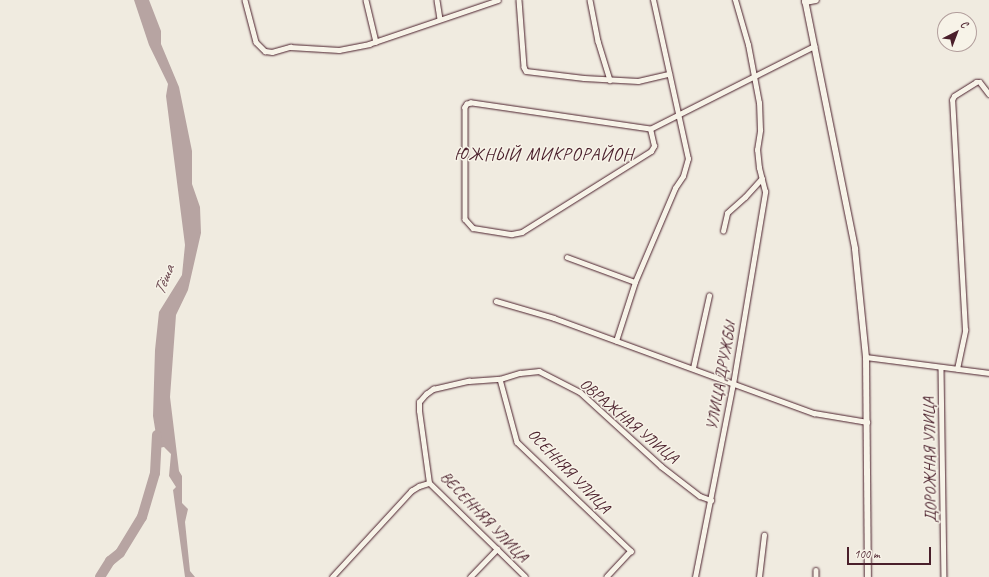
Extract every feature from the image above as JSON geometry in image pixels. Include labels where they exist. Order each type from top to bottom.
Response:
[{"type":"main road","points":[[816,0],[805,1],[856,249],[866,358],[868,577]]},
{"type":"street","points":[[244,0],[256,42],[265,51],[272,52],[290,47],[339,50],[376,42],[498,0]]},
{"type":"street","points":[[366,0],[376,42]]},
{"type":"street","points":[[437,0],[440,19]]},
{"type":"street","points":[[519,0],[524,67],[526,71],[584,78],[638,81],[669,74]]},
{"type":"street","points":[[590,0],[598,41],[610,80]]},
{"type":"street","points":[[616,341],[635,282],[675,188],[683,176],[688,159],[677,115],[653,0]]},
{"type":"street","name":"УЛИЦА ДРУЖБЫ","points":[[695,577],[733,384],[765,192],[757,150],[760,130],[759,103],[748,45],[735,0]]},
{"type":"street","points":[[650,129],[654,146],[651,151],[522,232],[512,234],[473,228],[465,219],[465,107],[471,102],[650,129],[814,46]]},
{"type":"street","points":[[957,369],[965,330],[952,100],[954,96],[976,82],[980,82],[989,94]]},
{"type":"street","points":[[723,231],[728,213],[762,178]]},
{"type":"street","points":[[567,257],[635,282]]},
{"type":"street","points":[[693,368],[709,296]]},
{"type":"street","points":[[496,301],[554,318],[814,413],[867,422]]},
{"type":"street","points":[[866,358],[989,374]]},
{"type":"street","name":"ДОРОЖНАЯ УЛИЦА","points":[[942,367],[944,577]]},
{"type":"street","name":"ОВРАЖНАЯ УЛИЦА","points":[[419,402],[433,389],[469,381],[500,379],[520,373],[539,371],[580,392],[661,466],[700,496],[711,500]]},
{"type":"street","name":"ОСЕННЯЯ УЛИЦА","points":[[500,379],[517,442],[630,550],[607,577]]},
{"type":"street","name":"ВЕСЕННЯЯ УЛИЦА","points":[[419,402],[429,483],[524,577]]},
{"type":"street","points":[[332,577],[411,491],[419,486],[429,483]]},
{"type":"street","points":[[759,577],[764,536]]},
{"type":"street","points":[[470,577],[497,549]]},
{"type":"street","points":[[816,570],[816,577]]},
{"type":"shaded area","points":[[134,0],[149,0],[161,31],[161,44],[179,87],[192,151],[192,184],[200,207],[201,233],[188,290],[176,315],[170,397],[179,471],[182,476],[182,503],[188,509],[185,522],[190,571],[195,577],[185,577],[173,490],[176,487],[169,476],[171,454],[164,447],[153,449],[157,441],[153,416],[155,350],[159,312],[182,275],[185,245],[166,96],[168,84],[149,45]]},
{"type":"waterway","points":[[100,577],[110,561],[120,553],[142,517],[155,473],[157,435]]},
{"type":"district","name":"ЮЖНЫЙ МИКРОРАЙОН","points":[[544,154]]},
{"type":"water label","name":"Тёша","points":[[164,280]]}]
